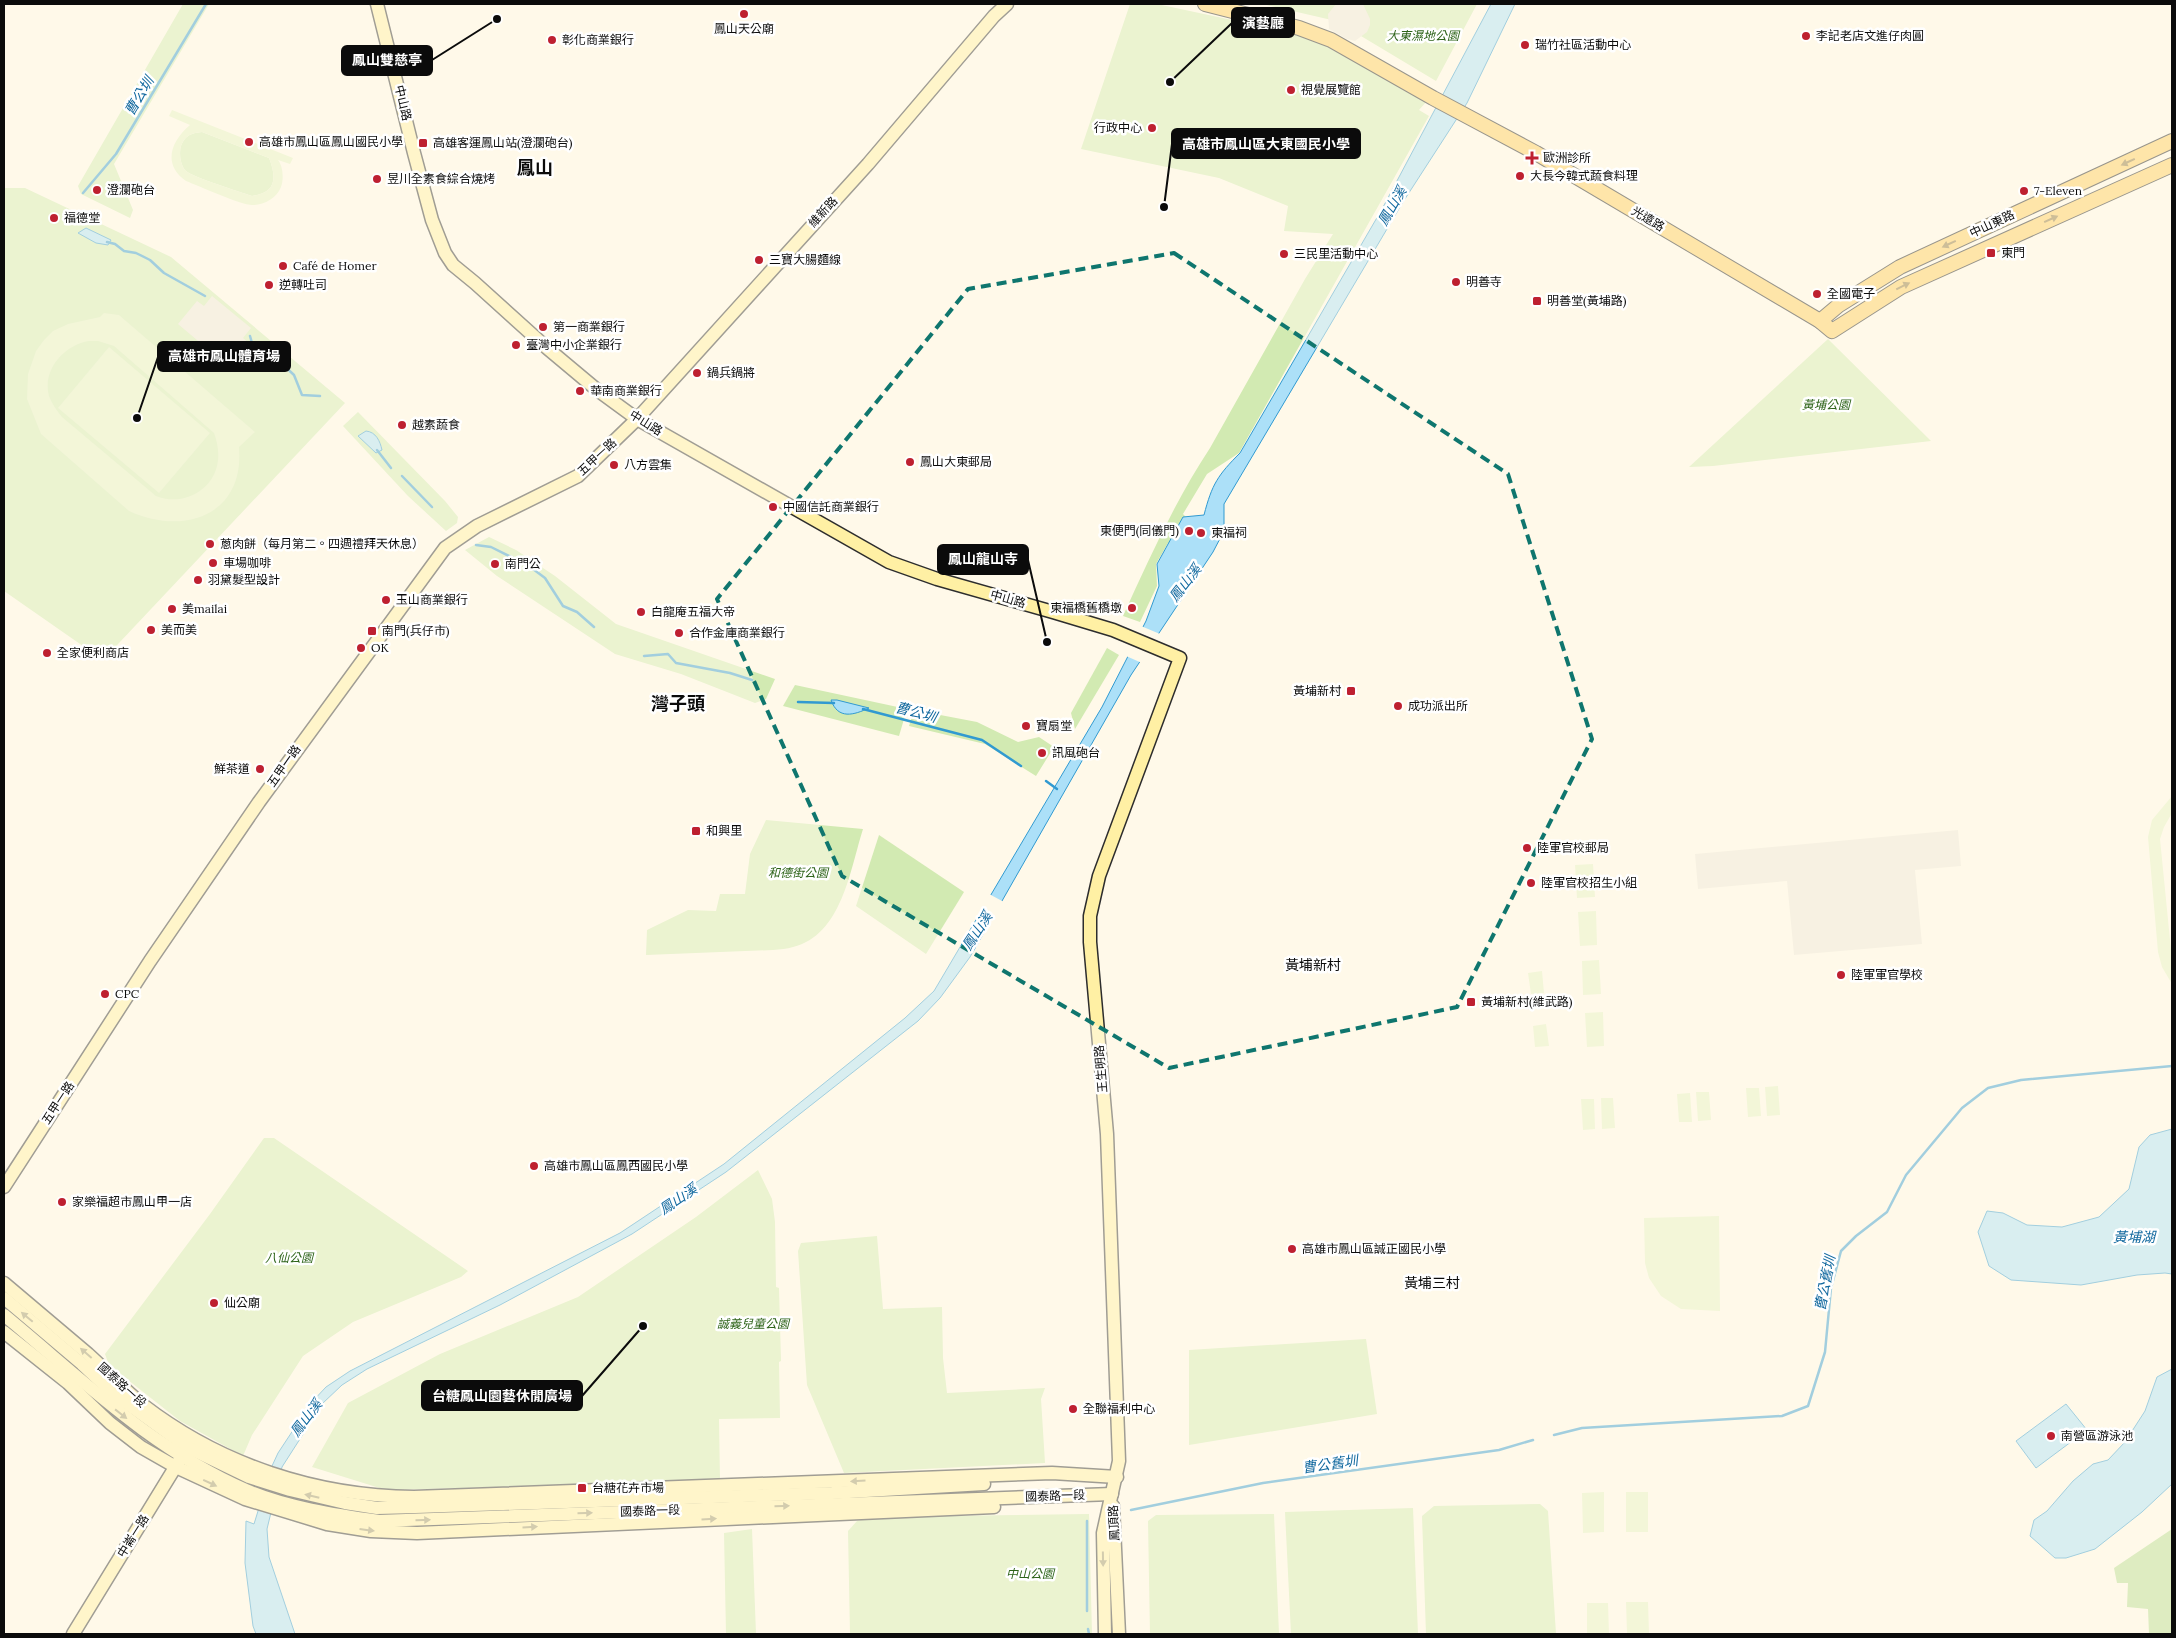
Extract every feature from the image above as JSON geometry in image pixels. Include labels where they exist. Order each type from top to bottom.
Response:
[{"type":"main road","name":"光遠路","points":[[1205,4],[1299,28],[1331,40],[1431,98],[1582,180],[1820,321],[1832,331]]},
{"type":"main road","name":"中山東路","points":[[1820,321],[1839,305],[1900,267],[2172,141]]},
{"type":"main road","name":"中山東路","points":[[1832,331],[1901,287],[2172,165]]},
{"type":"street","name":"中山路","points":[[378,4],[421,179],[444,253],[453,266],[494,299],[547,348],[596,389],[637,419],[890,563],[937,580],[1054,612],[1120,633],[1180,658]]},
{"type":"street","name":"維新路","points":[[637,419],[868,164],[994,16],[1007,4]]},
{"type":"street","name":"五甲一路","points":[[4,1187],[150,961],[259,802],[445,548],[477,526],[578,476],[637,419]]},
{"type":"street","name":"王生明路","points":[[1112,1494],[1117,1477],[1119,1455],[1111,1216],[1107,1134],[1090,942],[1090,916],[1099,876],[1180,658]]},
{"type":"street","name":"國泰路一段","points":[[4,1283],[89,1355],[184,1452]]},
{"type":"street","name":"國泰路一段","points":[[4,1298],[184,1452]]},
{"type":"street","name":"國泰路一段","points":[[4,1315],[107,1404],[184,1452],[246,1495],[290,1497],[377,1508],[888,1484],[1117,1477]]},
{"type":"street","name":"國泰路一段","points":[[4,1332],[68,1383],[110,1423],[141,1447],[184,1452],[251,1472],[290,1497],[343,1516],[379,1521],[1112,1494]]},
{"type":"street","name":"中崙一路","points":[[74,1634],[184,1452]]},
{"type":"street","name":"鳳頂路","points":[[1105,1634],[1103,1533],[1112,1494]]},
{"type":"street","name":"鳳頂路","points":[[1112,1494],[1119,1634]]},
{"type":"highlighted area","points":[[1174,253],[1508,474],[1592,739],[1457,1007],[1169,1068],[842,876],[717,599],[968,289]]},
{"type":"green space","points":[[183,4],[209,4],[114,164],[133,210],[130,218],[81,194],[78,186]]},
{"type":"green space","points":[[1130,4],[1157,4],[1307,36],[1427,101],[1419,110],[1429,116],[1239,453],[1207,474],[1183,514],[1189,520],[1182,556],[1168,543],[1156,564],[1157,586],[1140,622],[1123,616],[1163,530],[1305,279],[1333,234],[1284,231],[1288,206],[1219,178],[1081,149]]},
{"type":"green space","name":"大東濕地公園","points":[[1262,4],[1477,4],[1436,81],[1336,21]]},
{"type":"green space","points":[[172,110],[293,158],[290,164],[278,160],[283,177],[279,191],[266,202],[253,205],[231,199],[186,181],[174,167],[172,153],[178,138],[190,125],[169,116]],"holes":[[[202,132],[269,158],[273,172],[270,188],[266,192],[252,196],[207,181],[186,171],[181,162],[180,152],[181,146],[187,137]]]},
{"type":"green space","points":[[202,132],[269,158],[273,172],[270,188],[266,192],[252,196],[207,181],[186,171],[180,159],[181,146],[189,135]]},
{"type":"green space","points":[[4,188],[25,188],[171,257],[345,403],[103,660],[4,591]]},
{"type":"green space","points":[[104,313],[119,315],[255,432],[239,447],[238,471],[232,490],[221,504],[207,514],[189,520],[170,521],[149,518],[129,511],[41,434],[27,399],[28,374],[36,351],[53,331],[68,324],[100,317]],"holes":[[[98,341],[114,346],[214,433],[218,453],[216,471],[211,480],[196,493],[177,499],[166,499],[156,496],[62,417],[55,407],[49,396],[48,386],[52,368],[57,360],[80,343]]]},
{"type":"green space","name":"黃埔公園","points":[[1828,339],[1931,441],[1713,466],[1689,467]]},
{"type":"green space","points":[[109,347],[210,433],[159,493],[58,408]]},
{"type":"green space","points":[[358,412],[445,501],[458,517],[457,523],[446,531],[408,496],[343,426]]},
{"type":"green space","points":[[489,537],[516,550],[555,576],[616,624],[775,679],[766,699],[755,703],[681,674],[615,654],[497,576],[465,550]]},
{"type":"green space","points":[[1107,648],[1119,655],[1075,729],[1071,713]]},
{"type":"green space","points":[[795,685],[907,709],[899,736],[783,706]]},
{"type":"green space","points":[[914,710],[977,722],[1018,742],[1039,737],[1054,747],[1036,776],[985,744],[909,726]]},
{"type":"green space","points":[[2172,796],[2172,813],[2160,839],[2172,960],[2172,984],[2162,967],[2158,952],[2148,837],[2152,820]]},
{"type":"green space","name":"和德街公園","points":[[766,820],[863,829],[842,899],[823,929],[810,940],[786,949],[646,955],[647,930],[688,910],[716,911],[720,894],[745,894],[750,854]]},
{"type":"green space","points":[[879,835],[964,892],[926,954],[856,906]]},
{"type":"green space","points":[[1593,864],[1595,897],[1577,898],[1575,865]]},
{"type":"green space","points":[[1596,911],[1597,945],[1580,946],[1578,912]]},
{"type":"green space","points":[[1599,960],[1601,994],[1583,995],[1582,961]]},
{"type":"green space","points":[[1542,971],[1544,993],[1531,994],[1528,973]]},
{"type":"green space","points":[[1603,1012],[1604,1046],[1587,1047],[1585,1013]]},
{"type":"green space","points":[[1546,1024],[1549,1046],[1535,1047],[1533,1026]]},
{"type":"green space","points":[[1778,1086],[1780,1115],[1767,1116],[1765,1087]]},
{"type":"green space","points":[[1746,1088],[1759,1088],[1761,1116],[1748,1117]]},
{"type":"green space","points":[[1696,1092],[1709,1092],[1711,1120],[1698,1121]]},
{"type":"green space","points":[[1690,1093],[1692,1122],[1679,1122],[1677,1094]]},
{"type":"green space","points":[[1601,1098],[1613,1098],[1615,1128],[1602,1129]]},
{"type":"green space","points":[[1581,1099],[1594,1099],[1595,1129],[1583,1130]]},
{"type":"green space","name":"八仙公園","points":[[264,1138],[274,1138],[468,1271],[461,1277],[353,1322],[303,1356],[252,1435],[243,1456],[180,1421],[109,1365],[105,1354],[210,1214]]},
{"type":"green space","name":"誠義兒童公園","points":[[758,1170],[772,1199],[775,1222],[776,1287],[779,1288],[781,1361],[779,1362],[780,1418],[719,1419],[720,1481],[386,1490],[312,1467],[348,1403],[440,1354],[578,1297],[696,1217]]},
{"type":"green space","points":[[1719,1216],[1720,1311],[1681,1309],[1661,1296],[1649,1278],[1645,1263],[1644,1218]]},
{"type":"green space","points":[[877,1236],[883,1309],[942,1307],[943,1358],[947,1393],[1045,1388],[1041,1399],[1045,1463],[844,1473],[807,1385],[798,1251],[801,1243]]},
{"type":"green space","points":[[1366,1339],[1377,1414],[1189,1445],[1189,1350]]},
{"type":"green space","points":[[1604,1492],[1604,1532],[1583,1533],[1582,1493]]},
{"type":"green space","points":[[1626,1492],[1648,1492],[1648,1532],[1626,1532]]},
{"type":"green space","points":[[1540,1504],[1548,1511],[1556,1634],[1426,1634],[1422,1516],[1434,1506]]},
{"type":"green space","points":[[1413,1508],[1418,1634],[1291,1634],[1285,1512]]},
{"type":"green space","name":"中山公園","points":[[1089,1514],[1092,1634],[850,1634],[848,1531],[857,1521],[873,1517]]},
{"type":"green space","points":[[1274,1514],[1279,1634],[1150,1634],[1148,1521],[1156,1515]]},
{"type":"green space","points":[[752,1529],[756,1634],[726,1634],[724,1533]]},
{"type":"green space","points":[[2172,1529],[2172,1634],[2149,1634],[2148,1609],[2127,1607],[2128,1583],[2117,1583],[2114,1568]]},
{"type":"green space","points":[[1626,1602],[1648,1602],[1649,1634],[1627,1634]]},
{"type":"green space","points":[[1587,1603],[1608,1603],[1609,1634],[1587,1634]]},
{"type":"shaded area","points":[[1336,4],[1363,4],[1370,19],[1367,32],[1355,41],[1347,39],[1329,29],[1328,14]]},
{"type":"shaded area","points":[[212,296],[251,328],[243,338],[249,343],[229,367],[178,324],[197,301],[204,306]]},
{"type":"shaded area","points":[[1958,830],[1961,866],[1915,870],[1922,944],[1794,955],[1787,881],[1698,889],[1695,854]]},
{"type":"water","name":"鳳山溪","points":[[1491,4],[1515,4],[1467,103],[1403,202],[1224,504],[1224,531],[1213,552],[1131,675],[970,957],[940,998],[918,1021],[726,1172],[632,1234],[500,1305],[367,1369],[342,1385],[323,1403],[282,1467],[267,1529],[269,1557],[295,1634],[256,1634],[253,1626],[245,1563],[246,1521],[254,1524],[272,1466],[278,1453],[311,1403],[326,1387],[350,1371],[620,1233],[724,1164],[905,1018],[934,991],[1102,707],[1146,621],[1159,586],[1157,564],[1183,517],[1204,515],[1213,488],[1226,468],[1240,453],[1382,209]]},
{"type":"water","points":[[86,228],[111,240],[108,245],[96,243],[78,233]]},
{"type":"water","points":[[366,431],[372,433],[377,438],[382,450],[376,453],[358,436]]},
{"type":"water","points":[[831,700],[869,708],[858,713],[842,713],[838,711]]},
{"type":"water","name":"黃埔湖","points":[[2172,1129],[2172,1274],[2137,1275],[2081,1285],[2011,1280],[1989,1266],[1978,1232],[1987,1211],[2003,1213],[2027,1225],[2062,1227],[2099,1217],[2129,1189],[2139,1147],[2150,1135]]},
{"type":"water","points":[[2172,1369],[2172,1484],[2142,1512],[2095,1549],[2066,1558],[2055,1558],[2030,1536],[2034,1520],[2047,1511],[2073,1481],[2093,1464],[2108,1460],[2125,1442],[2145,1411],[2157,1377]]},
{"type":"water","name":"南營區游泳池","points":[[2066,1404],[2087,1430],[2036,1468],[2016,1441]]},
{"type":"pier","points":[[1141,626],[1160,634],[1142,663],[1126,656]]},
{"type":"pier","points":[[989,894],[1004,902],[995,917],[980,908]]},
{"type":"waterway","name":"曹公圳","points":[[83,193],[116,154],[206,4]]},
{"type":"waterway","name":"曹公圳","points":[[107,242],[115,244],[124,251],[136,253],[150,260],[164,273],[205,296]]},
{"type":"waterway","name":"曹公圳","points":[[250,336],[252,343],[278,360],[294,375],[302,395],[320,396]]},
{"type":"waterway","name":"曹公圳","points":[[377,450],[391,468]]},
{"type":"waterway","name":"曹公圳","points":[[402,476],[432,507]]},
{"type":"waterway","name":"曹公圳","points":[[476,545],[491,547],[529,566],[545,578],[563,606],[577,612],[594,627]]},
{"type":"waterway","name":"曹公圳","points":[[644,656],[668,654],[676,663],[730,673],[752,680]]},
{"type":"waterway","name":"曹公圳","points":[[798,702],[834,703]]},
{"type":"waterway","name":"曹公圳","points":[[863,709],[982,740],[1021,766]]},
{"type":"waterway","name":"曹公圳","points":[[1046,781],[1057,789]]},
{"type":"waterway","name":"曹公舊圳","points":[[1554,1435],[1582,1428],[1782,1416],[1808,1406],[1825,1352],[1831,1288],[1841,1251],[1856,1236],[1887,1212],[1906,1175],[1962,1108],[1988,1088],[2021,1080],[2172,1066]]},
{"type":"waterway","name":"曹公舊圳","points":[[1131,1510],[1263,1483],[1499,1450],[1533,1440]]},
{"type":"waterway","name":"曹公舊圳","points":[[1087,1521],[1087,1611]]},
{"type":"waterway","name":"曹公舊圳","points":[[1088,1629],[1089,1634]]},
{"type":"place","name":"鳳山天公廟","points":[[744,14]]},
{"type":"place","name":"鳳山雙慈亭","points":[[497,19]]},
{"type":"place","name":"李記老店文進仔肉圓","points":[[1806,36]]},
{"type":"place","name":"彰化商業銀行","points":[[552,40]]},
{"type":"place","name":"瑞竹社區活動中心","points":[[1525,45]]},
{"type":"place","name":"演藝廳","points":[[1170,82]]},
{"type":"place","name":"視覺展覽館","points":[[1291,90]]},
{"type":"place","name":"行政中心","points":[[1152,128]]},
{"type":"place","name":"高雄市鳳山區鳳山國民小學","points":[[249,142]]},
{"type":"place","name":"高雄客運鳳山站(澄瀾砲台)","points":[[423,143]]},
{"type":"place","name":"歐洲診所","points":[[1532,158]]},
{"type":"place","name":"大長今韓式蔬食料理","points":[[1520,176]]},
{"type":"place","name":"昱川全素食綜合燒烤","points":[[377,179]]},
{"type":"place","name":"澄瀾砲台","points":[[97,190]]},
{"type":"place","name":"7-Eleven","points":[[2024,191]]},
{"type":"place","name":"高雄市鳳山區大東國民小學","points":[[1164,207]]},
{"type":"place","name":"福德堂","points":[[54,218]]},
{"type":"place","name":"東門","points":[[1991,253]]},
{"type":"place","name":"三民里活動中心","points":[[1284,254]]},
{"type":"place","name":"三寶大腸麵線","points":[[759,260]]},
{"type":"place","name":"Café de Homer","points":[[283,266]]},
{"type":"place","name":"明善寺","points":[[1456,282]]},
{"type":"place","name":"逆轉吐司","points":[[269,285]]},
{"type":"place","name":"全國電子","points":[[1817,294]]},
{"type":"place","name":"明善堂(黃埔路)","points":[[1537,301]]},
{"type":"place","name":"第一商業銀行","points":[[543,327]]},
{"type":"place","name":"臺灣中小企業銀行","points":[[516,345]]},
{"type":"place","name":"鍋兵鍋將","points":[[697,373]]},
{"type":"place","name":"華南商業銀行","points":[[580,391]]},
{"type":"place","name":"高雄市鳳山體育場","points":[[137,418]]},
{"type":"place","name":"越素蔬食","points":[[402,425]]},
{"type":"place","name":"鳳山大東郵局","points":[[910,462]]},
{"type":"place","name":"八方雲集","points":[[614,465]]},
{"type":"place","name":"中國信託商業銀行","points":[[773,507]]},
{"type":"place","name":"東便門(同儀門)","points":[[1189,531]]},
{"type":"place","name":"東福祠","points":[[1201,533]]},
{"type":"place","name":"蔥肉餅（每月第二。四週禮拜天休息）","points":[[210,544]]},
{"type":"place","name":"車場咖啡","points":[[213,563]]},
{"type":"place","name":"南門公","points":[[495,564]]},
{"type":"place","name":"羽黛髮型設計","points":[[198,580]]},
{"type":"place","name":"玉山商業銀行","points":[[386,600]]},
{"type":"place","name":"東福橋舊橋墩","points":[[1132,608]]},
{"type":"place","name":"美mailai","points":[[172,609]]},
{"type":"place","name":"白龍庵五福大帝","points":[[641,612]]},
{"type":"place","name":"美而美","points":[[151,630]]},
{"type":"place","name":"南門(兵仔市)","points":[[372,631]]},
{"type":"place","name":"合作金庫商業銀行","points":[[679,633]]},
{"type":"place","name":"鳳山龍山寺","points":[[1047,642]]},
{"type":"place","name":"OK","points":[[361,648]]},
{"type":"place","name":"全家便利商店","points":[[47,653]]},
{"type":"place","name":"黃埔新村","points":[[1351,691]]},
{"type":"place","name":"成功派出所","points":[[1398,706]]},
{"type":"place","name":"寶扇堂","points":[[1026,726]]},
{"type":"place","name":"訊風砲台","points":[[1042,753]]},
{"type":"place","name":"鮮茶道","points":[[260,769]]},
{"type":"place","name":"和興里","points":[[696,831]]},
{"type":"place","name":"陸軍官校郵局","points":[[1527,848]]},
{"type":"place","name":"陸軍官校招生小組","points":[[1531,883]]},
{"type":"place","name":"陸軍軍官學校","points":[[1841,975]]},
{"type":"place","name":"CPC","points":[[105,994]]},
{"type":"place","name":"黃埔新村(維武路)","points":[[1471,1002]]},
{"type":"place","name":"高雄市鳳山區鳳西國民小學","points":[[534,1166]]},
{"type":"place","name":"家樂福超市鳳山甲一店","points":[[62,1202]]},
{"type":"place","name":"高雄市鳳山區誠正國民小學","points":[[1292,1249]]},
{"type":"place","name":"仙公廟","points":[[214,1303]]},
{"type":"place","name":"台糖鳳山園藝休閒廣場","points":[[643,1326]]},
{"type":"place","name":"全聯福利中心","points":[[1073,1409]]},
{"type":"place","name":"南營區游泳池","points":[[2051,1436]]},
{"type":"place","name":"台糖花卉市場","points":[[582,1488]]},
{"type":"district","name":"鳳山","points":[[535,168]]},
{"type":"district","name":"灣子頭","points":[[678,704]]},
{"type":"district","name":"黃埔新村","points":[[1313,965]]},
{"type":"district","name":"黃埔三村","points":[[1432,1283]]}]
